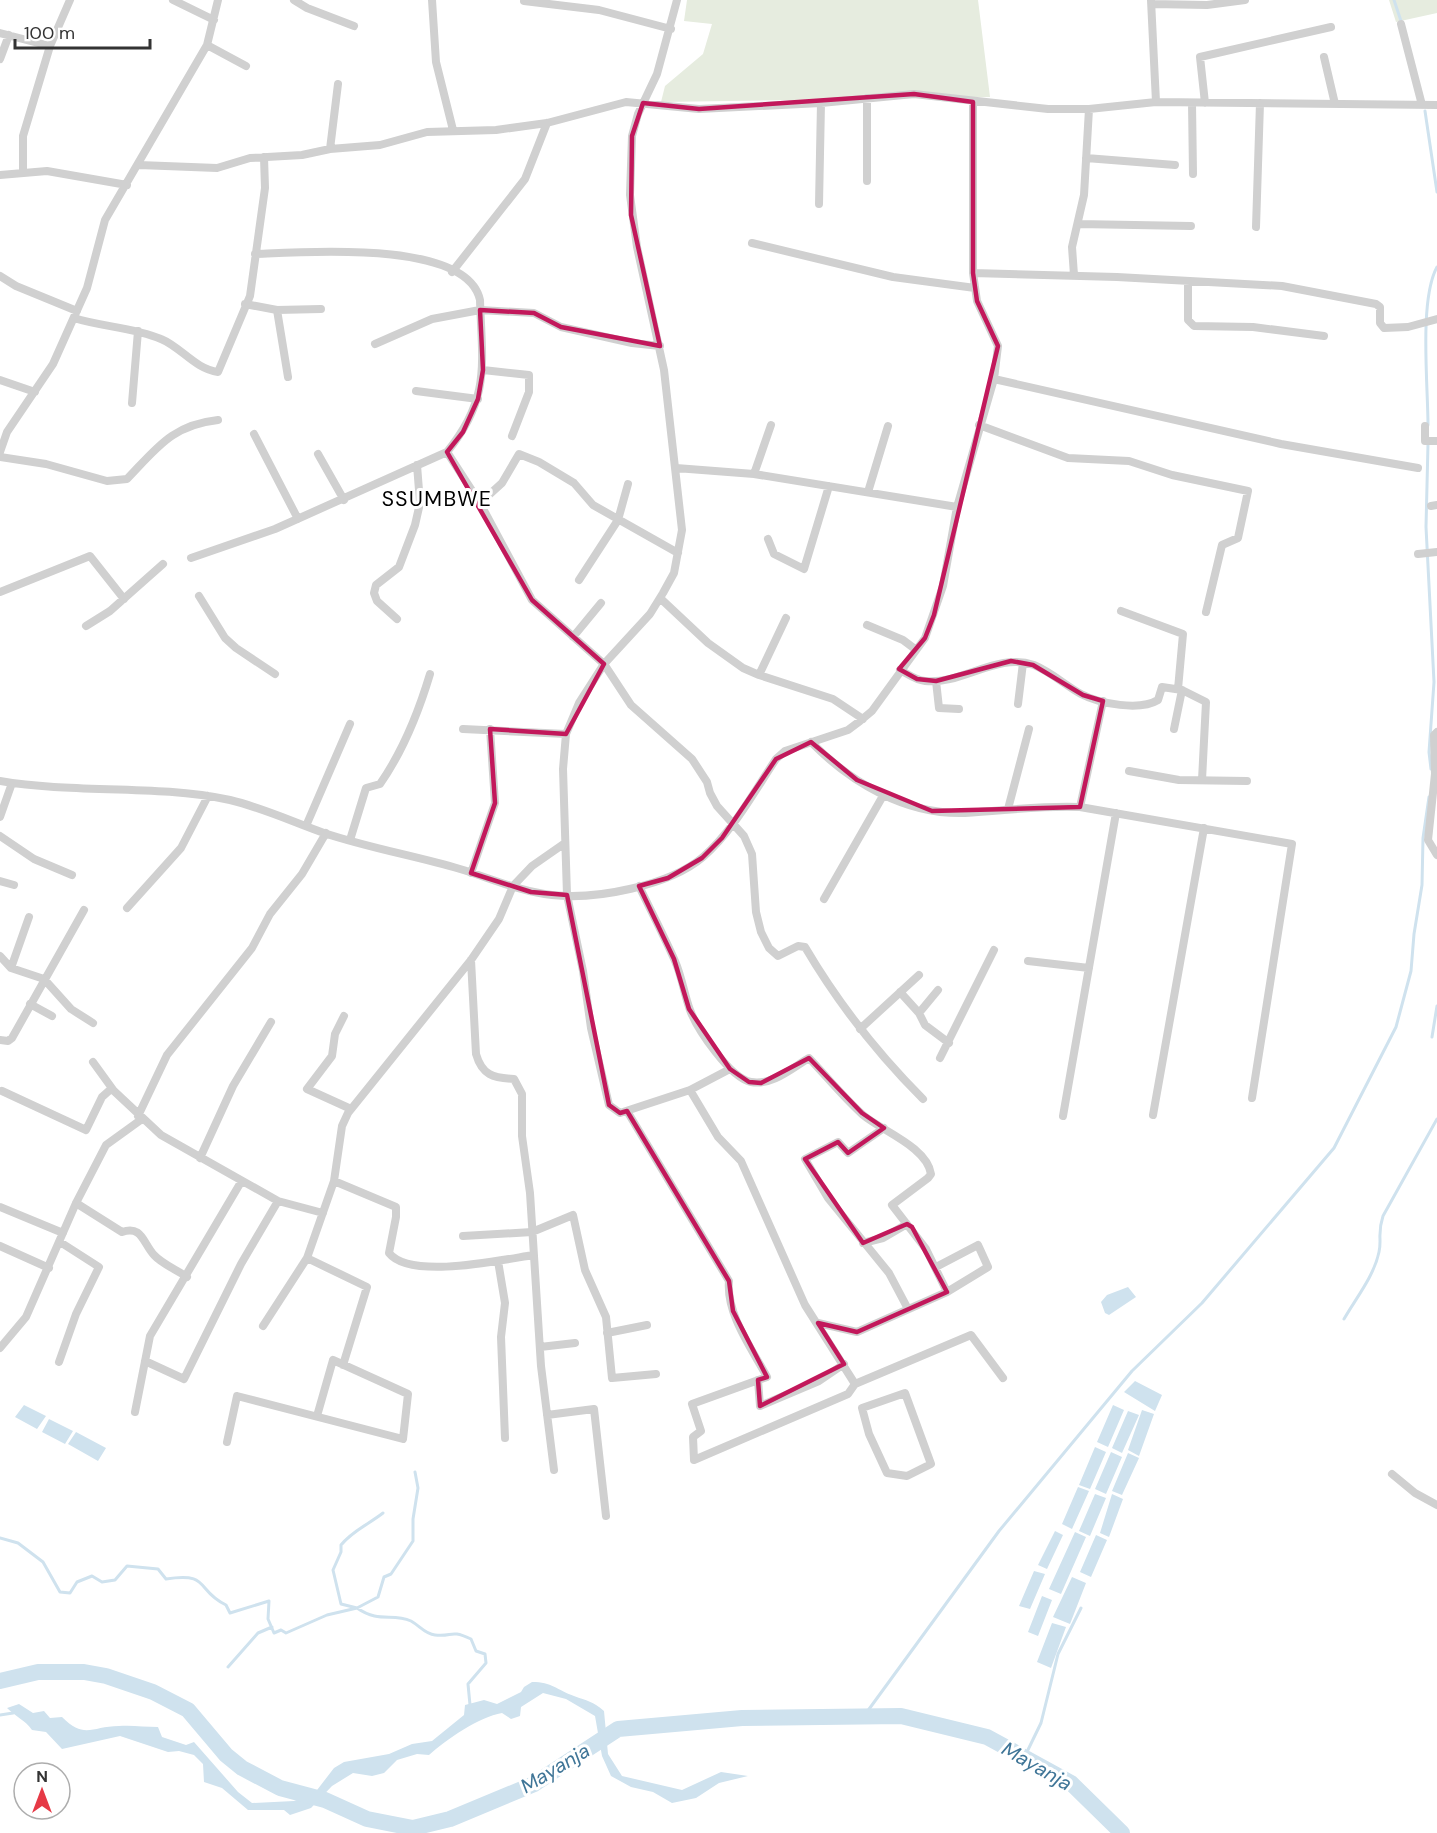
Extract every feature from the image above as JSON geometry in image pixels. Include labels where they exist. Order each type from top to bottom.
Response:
[{"type":"street","points":[[23,171],[23,136],[50,46],[70,0]]},
{"type":"street","points":[[173,0],[214,20]]},
{"type":"street","points":[[0,452],[7,432],[54,364],[87,288],[105,220],[128,186],[207,45],[218,0]]},
{"type":"street","points":[[294,0],[307,8],[354,26]]},
{"type":"street","points":[[432,0],[436,62],[453,130]]},
{"type":"street","points":[[677,0],[657,74],[643,103],[632,136],[631,215],[660,346],[682,530],[674,573],[660,598],[638,628],[604,664],[579,703],[566,734],[563,769],[567,895],[583,971],[591,1028],[609,1105],[620,1113],[627,1111],[690,1090],[730,1069]]},
{"type":"street","points":[[1156,102],[1152,2],[1207,5],[1245,0]]},
{"type":"street","points":[[524,1],[599,10],[671,29]]},
{"type":"street","points":[[1401,24],[1422,105]]},
{"type":"street","points":[[1205,103],[1200,57],[1331,27]]},
{"type":"street","points":[[0,59],[4,34],[50,46]]},
{"type":"street","points":[[207,45],[246,66]]},
{"type":"street","points":[[1324,57],[1335,104]]},
{"type":"street","points":[[330,149],[338,84]]},
{"type":"street","points":[[139,165],[217,168],[264,157],[302,155],[330,149],[380,145],[411,134],[453,130],[496,130],[547,123],[610,105],[643,103],[680,109],[820,103],[914,94],[1048,109],[1089,109],[1156,102],[1437,105]]},
{"type":"street","points":[[867,98],[867,181]]},
{"type":"street","points":[[0,781],[208,796],[262,808],[326,833],[531,892],[567,895],[610,892],[668,878],[691,866],[722,838],[776,759],[785,751],[848,730],[864,719],[925,638],[943,586],[957,507],[994,379],[998,346],[977,301],[973,273],[973,102]]},
{"type":"street","points":[[819,204],[820,103]]},
{"type":"street","points":[[1192,103],[1193,174]]},
{"type":"street","points":[[1256,227],[1260,103]]},
{"type":"street","points":[[1074,275],[1072,247],[1078,224],[1089,109]]},
{"type":"street","points":[[452,272],[525,179],[547,123]]},
{"type":"street","points":[[0,276],[75,314],[164,340],[184,355],[218,372],[250,296],[265,188],[264,157]]},
{"type":"street","points":[[1086,158],[1175,165]]},
{"type":"street","points":[[0,175],[23,171],[46,171],[128,186]]},
{"type":"street","points":[[1078,224],[1191,226]]},
{"type":"street","points":[[752,243],[893,277],[975,288]]},
{"type":"street","points":[[191,558],[344,500],[447,452],[463,432],[478,399],[483,370],[480,310],[477,288],[472,282],[430,260],[408,256],[341,251],[255,254]]},
{"type":"street","points":[[973,273],[1074,275],[1282,286],[1339,295],[1378,305],[1380,323],[1384,328],[1408,327],[1437,319]]},
{"type":"street","points":[[1188,281],[1188,320],[1194,326],[1253,327],[1324,336]]},
{"type":"street","points":[[245,304],[277,310],[321,309]]},
{"type":"street","points":[[277,310],[288,377]]},
{"type":"street","points":[[375,345],[432,319],[480,310],[534,313],[561,327],[632,343],[660,346]]},
{"type":"street","points":[[132,403],[138,331]]},
{"type":"street","points":[[483,370],[529,375],[529,392],[512,436]]},
{"type":"street","points":[[994,379],[1281,444],[1418,468]]},
{"type":"street","points":[[0,380],[34,392]]},
{"type":"street","points":[[416,391],[478,399]]},
{"type":"street","points":[[0,457],[46,464],[106,481],[127,479],[165,439],[195,422],[218,420]]},
{"type":"street","points":[[754,474],[771,425]]},
{"type":"street","points":[[979,425],[1068,458],[1129,461],[1172,475],[1248,490],[1238,538],[1222,545],[1206,612]]},
{"type":"street","points":[[868,492],[888,426]]},
{"type":"street","points":[[1425,426],[1431,441]]},
{"type":"street","points":[[254,434],[298,519]]},
{"type":"street","points":[[447,452],[480,503],[532,600],[604,664],[631,705],[692,759],[708,782],[710,794],[717,806],[744,836],[752,854],[756,912],[760,932],[769,948],[778,956],[798,946],[805,947],[822,976],[860,1029],[885,1061],[923,1099]]},
{"type":"street","points":[[318,454],[344,500]]},
{"type":"street","points":[[480,503],[502,483],[519,454],[539,462],[574,483],[593,505],[678,553]]},
{"type":"street","points":[[397,619],[377,601],[374,593],[376,585],[399,567],[416,525],[420,503],[417,465]]},
{"type":"street","points":[[676,468],[754,474],[957,507]]},
{"type":"street","points":[[579,580],[618,520],[628,484]]},
{"type":"street","points":[[768,539],[774,554],[804,569],[829,486]]},
{"type":"street","points":[[0,592],[90,556],[124,599]]},
{"type":"street","points":[[86,626],[124,599],[163,564]]},
{"type":"street","points":[[199,596],[230,643],[275,674]]},
{"type":"street","points":[[660,598],[716,648],[759,675],[832,699],[864,719]]},
{"type":"street","points":[[573,637],[601,603]]},
{"type":"street","points":[[1121,611],[1183,634],[1180,689],[1174,729]]},
{"type":"street","points":[[759,675],[786,618]]},
{"type":"street","points":[[867,625],[903,639],[915,649]]},
{"type":"street","points":[[900,670],[916,679],[936,681],[1011,662],[1023,663],[1043,670],[1083,695],[1103,701],[1142,705],[1158,700],[1162,687],[1180,689],[1206,702],[1202,780]]},
{"type":"street","points":[[1018,704],[1023,663]]},
{"type":"street","points":[[350,840],[366,788],[380,784],[386,775],[418,715],[430,674]]},
{"type":"street","points":[[936,681],[939,708],[959,709]]},
{"type":"street","points":[[1080,807],[1103,701]]},
{"type":"street","points":[[306,826],[350,724]]},
{"type":"street","points":[[463,729],[566,734]]},
{"type":"street","points":[[471,873],[495,803],[490,729]]},
{"type":"street","points":[[1008,809],[1029,729]]},
{"type":"street","points":[[1437,732],[1434,735],[1435,774],[1428,840],[1437,855]]},
{"type":"street","points":[[811,742],[834,766],[884,794],[932,811],[964,813],[1080,807],[1292,844],[1252,1098]]},
{"type":"street","points":[[1129,771],[1179,780],[1247,781]]},
{"type":"street","points":[[0,817],[12,783]]},
{"type":"street","points":[[824,898],[884,794]]},
{"type":"street","points":[[127,908],[181,848],[208,796]]},
{"type":"street","points":[[1062,1116],[1116,813]]},
{"type":"street","points":[[1153,1115],[1204,828]]},
{"type":"street","points":[[0,1348],[26,1317],[76,1203],[106,1145],[140,1117],[167,1056],[252,948],[270,914],[302,874],[326,833]]},
{"type":"street","points":[[0,836],[34,859],[72,874]]},
{"type":"street","points":[[263,1326],[307,1258],[334,1181],[342,1126],[351,1109],[471,960],[499,919],[513,886],[532,866],[565,843]]},
{"type":"street","points":[[0,881],[14,885]]},
{"type":"street","points":[[639,886],[674,959],[689,1009],[701,1030],[730,1069],[748,1082],[761,1083],[777,1078],[809,1058],[862,1113],[898,1136],[930,1167],[931,1174],[928,1178],[892,1205],[936,1267],[947,1292]]},
{"type":"street","points":[[0,1040],[8,1041],[12,1038],[84,910]]},
{"type":"street","points":[[11,968],[29,917]]},
{"type":"street","points":[[940,1058],[950,1043],[994,950]]},
{"type":"street","points":[[0,956],[11,968],[44,979],[71,1009],[93,1023]]},
{"type":"street","points":[[471,960],[476,1054],[480,1068],[487,1075],[514,1079],[522,1094],[522,1136],[530,1192],[532,1255],[554,1470]]},
{"type":"street","points":[[1028,961],[1089,968]]},
{"type":"street","points":[[860,1029],[919,975]]},
{"type":"street","points":[[919,1013],[939,990]]},
{"type":"street","points":[[900,992],[919,1013],[925,1025],[950,1043]]},
{"type":"street","points":[[30,1004],[52,1016]]},
{"type":"street","points":[[344,1016],[335,1034],[332,1056],[307,1089],[351,1109]]},
{"type":"street","points":[[201,1158],[233,1086],[271,1022]]},
{"type":"street","points":[[93,1062],[111,1089],[161,1135],[278,1201],[323,1213]]},
{"type":"street","points":[[2,1091],[86,1130],[102,1097],[111,1089]]},
{"type":"street","points":[[690,1090],[718,1137],[741,1161],[792,1278],[855,1384]]},
{"type":"street","points":[[627,1111],[729,1281],[728,1293],[734,1311],[766,1377],[692,1404],[700,1431],[693,1437],[694,1460],[848,1394],[855,1384],[971,1335],[1003,1378]]},
{"type":"street","points":[[884,1128],[848,1153],[838,1142],[805,1159],[828,1198],[889,1273],[908,1309]]},
{"type":"street","points":[[334,1181],[396,1207],[388,1253],[404,1264],[416,1267],[498,1261],[532,1255]]},
{"type":"street","points":[[135,1412],[150,1336],[187,1277],[241,1182]]},
{"type":"street","points":[[145,1361],[184,1378],[241,1264],[278,1201]]},
{"type":"street","points":[[76,1203],[122,1232],[130,1229],[137,1232],[144,1237],[154,1255],[187,1277]]},
{"type":"street","points":[[0,1207],[62,1237],[99,1268],[76,1314],[59,1362]]},
{"type":"street","points":[[463,1236],[532,1232],[573,1215],[585,1270],[606,1317],[612,1378],[656,1374]]},
{"type":"street","points":[[863,1243],[883,1238],[907,1224]]},
{"type":"street","points":[[818,1323],[857,1332],[947,1292],[987,1267],[978,1245],[936,1267]]},
{"type":"street","points":[[0,1246],[49,1268]]},
{"type":"street","points":[[307,1258],[367,1287],[344,1365]]},
{"type":"street","points":[[498,1261],[505,1303],[501,1337],[505,1438]]},
{"type":"street","points":[[607,1333],[647,1325]]},
{"type":"street","points":[[540,1347],[575,1343]]},
{"type":"street","points":[[227,1442],[237,1396],[403,1439],[408,1394],[333,1360],[317,1416]]},
{"type":"street","points":[[758,1380],[760,1406],[819,1380],[844,1364]]},
{"type":"street","points":[[905,1393],[932,1464],[907,1476],[887,1473],[882,1458],[869,1434],[862,1408],[905,1393]]},
{"type":"street","points":[[547,1414],[594,1409],[606,1516]]},
{"type":"street","points":[[1392,1474],[1415,1493],[1437,1504]]},
{"type":"highlighted area","points":[[914,94],[973,102],[973,273],[977,301],[998,346],[934,615],[925,638],[899,669],[917,679],[936,681],[1011,661],[1033,665],[1083,695],[1103,701],[1080,807],[932,811],[857,780],[811,742],[776,759],[722,838],[702,858],[668,878],[639,886],[674,959],[689,1009],[730,1069],[749,1082],[761,1083],[809,1058],[862,1113],[884,1128],[848,1153],[838,1142],[805,1159],[863,1243],[907,1224],[912,1227],[947,1292],[857,1332],[818,1323],[844,1364],[760,1406],[758,1380],[767,1377],[733,1311],[729,1281],[627,1111],[620,1113],[609,1105],[567,895],[531,892],[471,873],[495,803],[490,729],[566,734],[604,664],[532,600],[447,452],[463,432],[478,399],[483,370],[480,310],[534,313],[561,327],[660,346],[631,215],[632,136],[643,103],[699,109]]},
{"type":"shaded area","points":[[687,0],[978,0],[990,97],[661,102],[665,86],[703,54],[712,24],[684,21]]},
{"type":"shaded area","points":[[1389,0],[1437,0],[1437,13],[1396,22]]},
{"type":"water","points":[[1128,1287],[1136,1297],[1109,1315],[1105,1313],[1101,1302],[1107,1295]]},
{"type":"water","points":[[1135,1381],[1162,1395],[1155,1411],[1124,1392]]},
{"type":"water","points":[[24,1405],[46,1416],[37,1429],[15,1417]]},
{"type":"water","points":[[1113,1405],[1124,1410],[1108,1447],[1097,1442]]},
{"type":"water","points":[[1142,1410],[1154,1414],[1139,1456],[1128,1450]]},
{"type":"water","points":[[1128,1411],[1139,1415],[1122,1453],[1112,1448]]},
{"type":"water","points":[[49,1419],[73,1431],[65,1444],[42,1432]]},
{"type":"water","points":[[76,1432],[106,1448],[98,1461],[68,1444]]},
{"type":"water","points":[[1095,1447],[1106,1452],[1090,1489],[1079,1485]]},
{"type":"water","points":[[1111,1452],[1122,1457],[1106,1494],[1095,1489]]},
{"type":"water","points":[[1128,1453],[1139,1458],[1122,1495],[1112,1491]]},
{"type":"water","points":[[1078,1487],[1089,1491],[1072,1529],[1062,1524]]},
{"type":"water","points":[[1095,1494],[1106,1498],[1090,1536],[1079,1531]]},
{"type":"water","points":[[1112,1494],[1123,1499],[1109,1537],[1100,1533]]},
{"type":"water","points":[[1055,1531],[1063,1535],[1047,1569],[1038,1565]]},
{"type":"water","points":[[1075,1532],[1086,1537],[1061,1594],[1049,1589]]},
{"type":"water","points":[[1096,1535],[1107,1540],[1091,1577],[1080,1572]]},
{"type":"water","points":[[1034,1571],[1045,1574],[1030,1609],[1019,1606]]},
{"type":"water","points":[[1072,1577],[1086,1583],[1070,1624],[1053,1617]]},
{"type":"water","points":[[1042,1596],[1052,1600],[1038,1636],[1028,1632]]},
{"type":"water","points":[[1052,1623],[1066,1627],[1051,1668],[1037,1662]]},
{"type":"water","points":[[532,1682],[550,1685],[593,1703],[604,1711],[608,1754],[622,1776],[682,1790],[721,1772],[748,1776],[719,1783],[696,1798],[672,1803],[653,1792],[631,1787],[611,1776],[602,1756],[595,1716],[566,1699],[543,1693],[521,1707],[520,1716],[511,1719],[502,1713],[483,1719],[445,1742],[429,1755],[417,1754],[397,1760],[384,1773],[372,1776],[353,1773],[332,1786],[311,1808],[290,1815],[284,1810],[248,1810],[222,1788],[204,1782],[203,1764],[194,1755],[179,1751],[168,1752],[120,1736],[62,1749],[46,1732],[32,1730],[7,1708],[19,1704],[33,1713],[44,1711],[50,1718],[62,1717],[83,1730],[124,1726],[158,1727],[162,1737],[186,1745],[194,1742],[238,1792],[252,1803],[294,1801],[314,1794],[334,1768],[344,1762],[389,1754],[412,1744],[432,1741],[464,1715],[465,1705],[484,1700],[497,1704],[521,1692]]},
{"type":"waterway","points":[[1394,0],[1401,21]]},
{"type":"waterway","points":[[1425,111],[1437,192]]},
{"type":"waterway","points":[[1428,425],[1426,321],[1431,282],[1437,267]]},
{"type":"waterway","points":[[1428,444],[1426,527],[1434,682],[1429,752],[1431,769]]},
{"type":"waterway","points":[[864,1716],[999,1531],[1132,1371],[1202,1303],[1334,1148],[1396,1027],[1411,971],[1422,885],[1423,838],[1429,797]]},
{"type":"waterway","points":[[1432,1037],[1437,1006]]},
{"type":"waterway","points":[[1344,1319],[1377,1261],[1383,1216],[1437,1119]]},
{"type":"waterway","points":[[383,1513],[355,1532],[341,1545],[341,1552],[333,1570],[341,1604],[357,1608],[378,1597],[384,1577],[391,1574],[413,1541],[413,1519],[418,1488],[415,1472]]},
{"type":"waterway","points":[[0,1538],[18,1543],[43,1562],[60,1592],[70,1593],[77,1582],[92,1576],[102,1582],[115,1580],[127,1566],[158,1569],[166,1579],[180,1577],[197,1580],[210,1594],[226,1605],[230,1613],[269,1601],[268,1619],[274,1633],[281,1630],[286,1633],[327,1615],[357,1608],[372,1616],[398,1617],[411,1621],[431,1634],[464,1636],[471,1639],[476,1651],[485,1654],[486,1663],[468,1684],[470,1705]]},
{"type":"waterway","points":[[1024,1758],[1041,1723],[1058,1654],[1081,1608]]},
{"type":"waterway","points":[[228,1667],[258,1633],[272,1627]]},
{"type":"waterway","name":"Mayanja","points":[[0,1681],[38,1672],[84,1672],[106,1676],[153,1692],[188,1710],[226,1755],[242,1768],[280,1788],[325,1800],[367,1819],[413,1828],[450,1819],[534,1784],[618,1729],[742,1718],[901,1716],[987,1737],[1071,1783],[1122,1833]]},
{"type":"waterway","points":[[0,1715],[13,1713]]},
{"type":"district","name":"SSUMBWE","points":[[437,499]]}]
